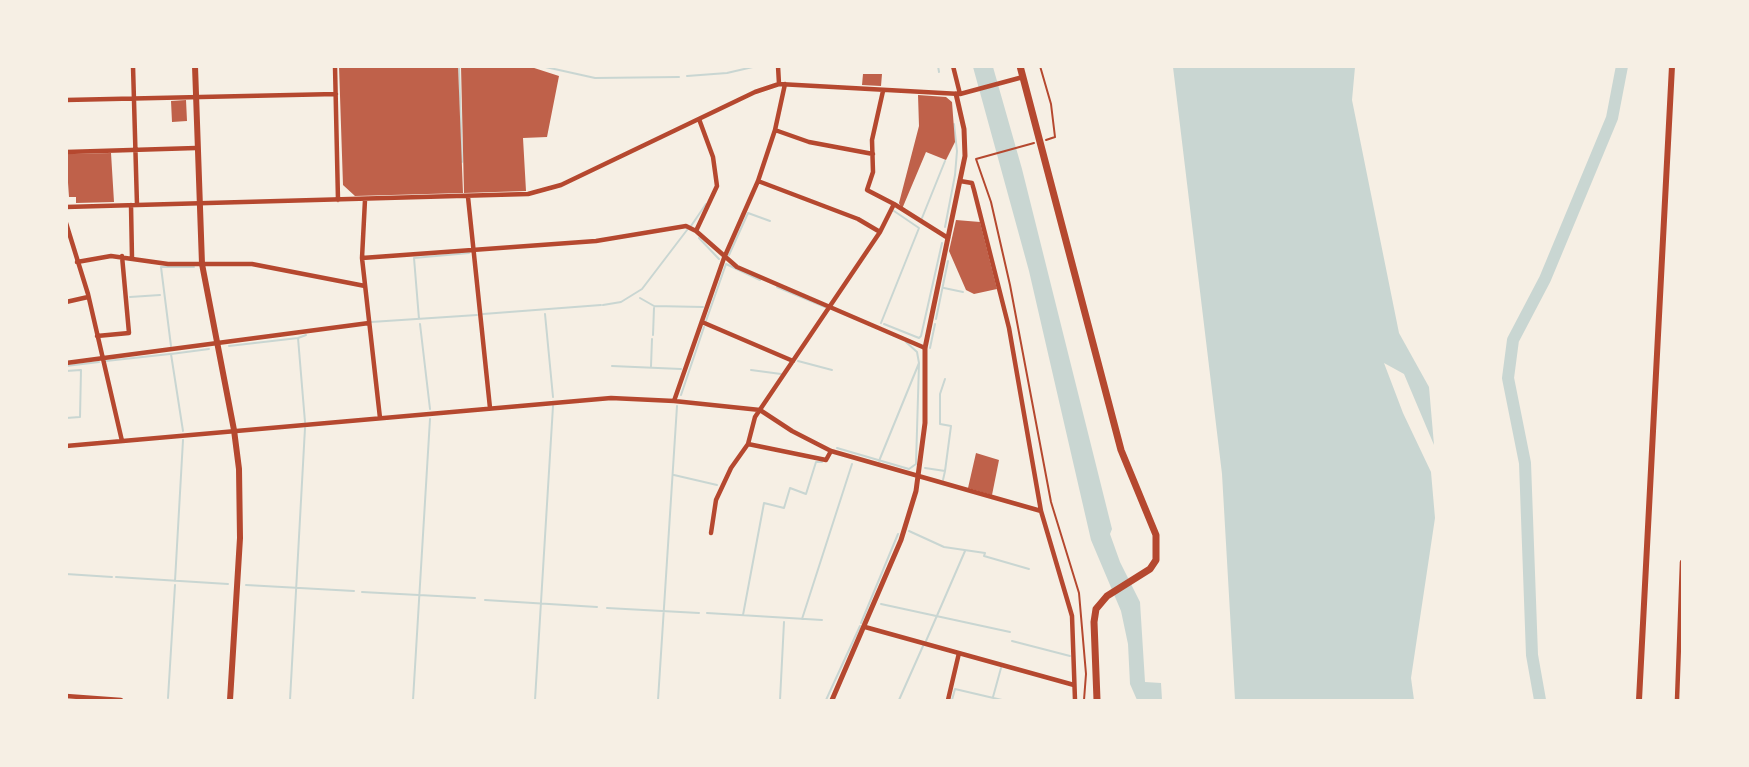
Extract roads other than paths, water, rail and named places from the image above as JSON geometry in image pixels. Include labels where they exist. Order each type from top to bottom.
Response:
[{"type":"main road","points":[[195,66],[202,264],[234,430],[240,538],[230,701]]},
{"type":"main road","points":[[1020,66],[1121,450],[1156,535],[1156,560],[1145,575],[1107,596],[1098,605],[1094,616],[1097,701]]},
{"type":"main road","points":[[1639,701],[1672,66]]},
{"type":"street","points":[[132,258],[135,150],[133,66]]},
{"type":"street","points":[[335,66],[338,200]]},
{"type":"street","points":[[674,401],[724,258],[758,181],[775,130],[782,84],[778,66]]},
{"type":"street","points":[[832,701],[901,540],[919,477],[925,424],[925,348],[966,142],[953,66]]},
{"type":"street","points":[[66,208],[528,194],[545,190],[782,84],[958,94],[1023,77]]},
{"type":"street","points":[[883,91],[873,154],[873,172],[867,190],[948,238]]},
{"type":"street","points":[[66,100],[336,94]]},
{"type":"street","points":[[696,231],[717,186],[713,157],[699,119]]},
{"type":"street","points":[[775,130],[809,142],[873,154]]},
{"type":"street","points":[[66,152],[197,148]]},
{"type":"street","points":[[758,181],[858,219],[880,232]]},
{"type":"street","points":[[960,181],[972,183],[1010,328],[1041,512],[1072,616],[1075,701]]},
{"type":"street","points":[[468,197],[491,408]]},
{"type":"street","points":[[365,201],[362,258],[380,418]]},
{"type":"street","points":[[711,533],[716,500],[731,468],[748,444],[755,417],[880,232],[894,204]]},
{"type":"street","points":[[66,223],[88,297],[122,441]]},
{"type":"street","points":[[362,258],[596,241],[686,226],[696,231],[737,267],[925,348]]},
{"type":"street","points":[[77,262],[122,256],[168,264],[267,266],[365,286]]},
{"type":"street","points":[[97,336],[129,332],[122,256]]},
{"type":"street","points":[[66,302],[88,297]]},
{"type":"street","points":[[702,322],[793,361]]},
{"type":"street","points":[[66,363],[369,323]]},
{"type":"street","points":[[66,446],[611,398],[674,401],[760,410],[831,451],[1041,512]]},
{"type":"street","points":[[748,444],[826,460],[831,451]]},
{"type":"street","points":[[1677,701],[1682,562]]},
{"type":"street","points":[[865,627],[1074,685]]},
{"type":"street","points":[[948,701],[959,653]]},
{"type":"street","points":[[66,696],[121,701]]},
{"type":"waterway","points":[[459,66],[462,162]]},
{"type":"waterway","points":[[541,66],[595,78],[679,77]]},
{"type":"waterway","points":[[687,76],[727,73],[757,66]]},
{"type":"waterway","points":[[938,66],[939,72]]},
{"type":"waterway","points":[[1540,700],[1532,655],[1525,463],[1508,378],[1513,340],[1545,279],[1612,118],[1622,66]]},
{"type":"waterway","points":[[945,227],[955,175],[957,151],[954,124]]},
{"type":"waterway","points":[[922,218],[945,161]]},
{"type":"waterway","points":[[691,226],[706,204]]},
{"type":"waterway","points":[[881,323],[919,228],[894,211]]},
{"type":"waterway","points":[[729,255],[748,213],[770,221]]},
{"type":"waterway","points":[[603,305],[621,302],[642,289],[687,230]]},
{"type":"waterway","points":[[699,238],[719,259]]},
{"type":"waterway","points":[[884,324],[919,338],[921,336],[942,243]]},
{"type":"waterway","points":[[419,319],[414,258],[469,253]]},
{"type":"waterway","points":[[936,319],[948,261]]},
{"type":"waterway","points":[[706,321],[726,264],[760,280]]},
{"type":"waterway","points":[[171,346],[161,267],[194,267]]},
{"type":"waterway","points":[[777,287],[825,307]]},
{"type":"waterway","points":[[944,288],[963,292]]},
{"type":"waterway","points":[[130,297],[160,295]]},
{"type":"waterway","points":[[640,298],[654,306],[703,307]]},
{"type":"waterway","points":[[483,314],[601,305]]},
{"type":"waterway","points":[[653,335],[654,308]]},
{"type":"waterway","points":[[545,314],[553,397]]},
{"type":"waterway","points":[[371,322],[477,315]]},
{"type":"waterway","points":[[420,324],[430,409]]},
{"type":"waterway","points":[[930,348],[935,324]]},
{"type":"waterway","points":[[681,395],[704,327]]},
{"type":"waterway","points":[[298,338],[306,335]]},
{"type":"waterway","points":[[229,346],[298,338],[305,422]]},
{"type":"waterway","points":[[651,366],[652,339]]},
{"type":"waterway","points":[[837,448],[909,469],[916,464],[919,363],[917,352],[906,342]]},
{"type":"waterway","points":[[183,431],[171,354],[209,349]]},
{"type":"waterway","points":[[106,361],[170,354]]},
{"type":"waterway","points":[[798,361],[832,370]]},
{"type":"waterway","points":[[66,366],[99,362]]},
{"type":"waterway","points":[[879,461],[919,363]]},
{"type":"waterway","points":[[612,366],[681,369]]},
{"type":"waterway","points":[[66,371],[81,370],[80,417],[66,418]]},
{"type":"waterway","points":[[751,370],[781,374]]},
{"type":"waterway","points":[[925,468],[945,471],[951,426],[940,424],[940,394],[945,379]]},
{"type":"waterway","points":[[535,700],[553,406]]},
{"type":"waterway","points":[[658,700],[677,406]]},
{"type":"waterway","points":[[413,700],[430,419]]},
{"type":"waterway","points":[[290,700],[305,428]]},
{"type":"waterway","points":[[175,581],[183,440]]},
{"type":"waterway","points":[[743,615],[764,503],[784,508],[790,488],[806,494],[816,462],[822,462]]},
{"type":"waterway","points":[[802,619],[852,464]]},
{"type":"waterway","points":[[943,480],[945,471]]},
{"type":"waterway","points":[[674,475],[717,485]]},
{"type":"waterway","points":[[909,531],[944,547],[985,553],[984,556],[1029,569]]},
{"type":"waterway","points":[[861,623],[898,534]]},
{"type":"waterway","points":[[926,641],[965,551]]},
{"type":"waterway","points":[[66,574],[112,577]]},
{"type":"waterway","points":[[116,577],[228,584]]},
{"type":"waterway","points":[[168,698],[175,585]]},
{"type":"waterway","points":[[246,585],[354,591]]},
{"type":"waterway","points":[[362,592],[475,598]]},
{"type":"waterway","points":[[485,600],[597,607]]},
{"type":"waterway","points":[[881,604],[1010,632]]},
{"type":"waterway","points":[[607,608],[699,613]]},
{"type":"waterway","points":[[707,613],[822,620]]},
{"type":"waterway","points":[[780,700],[784,622]]},
{"type":"waterway","points":[[826,700],[860,626]]},
{"type":"waterway","points":[[1012,641],[1070,656]]},
{"type":"waterway","points":[[899,700],[923,646]]},
{"type":"waterway","points":[[993,697],[1001,668]]},
{"type":"waterway","points":[[952,700],[955,689],[1002,700]]}]
